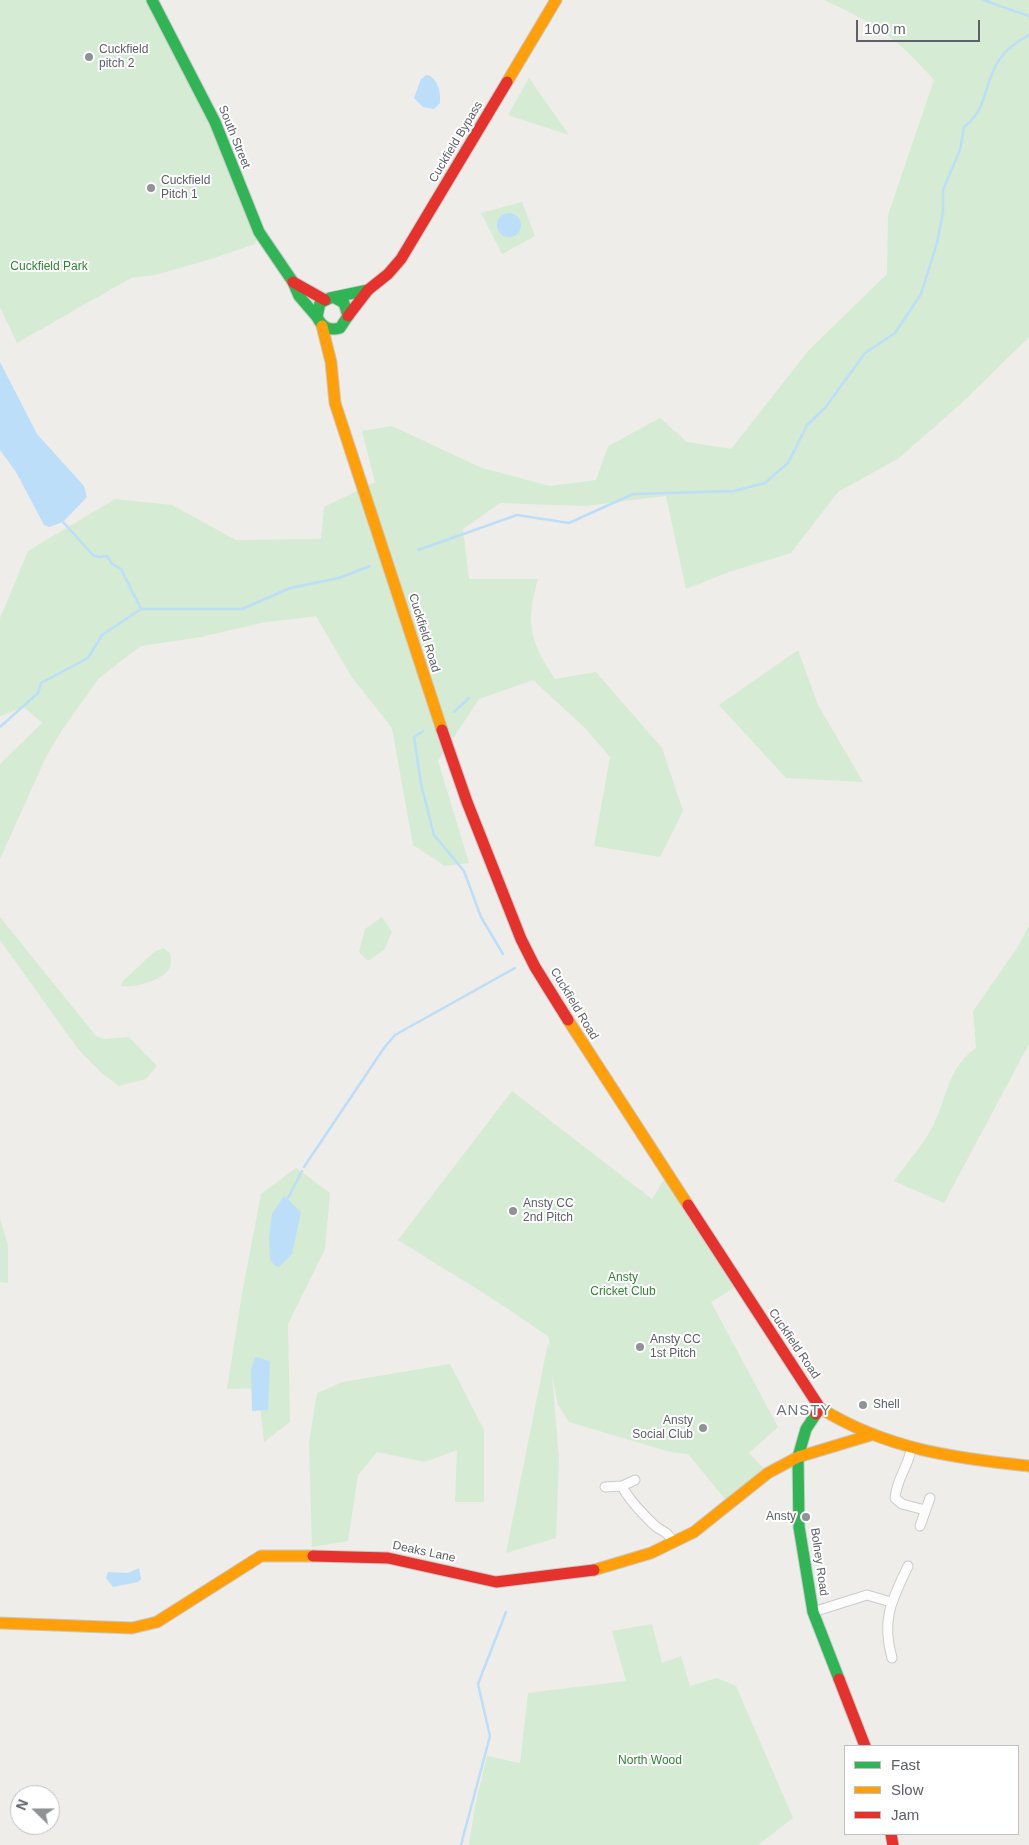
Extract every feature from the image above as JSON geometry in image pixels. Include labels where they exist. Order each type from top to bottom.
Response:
[{"type":"main road","name":"South Street","points":[[152,0],[214,122],[259,232],[293,282],[299,296],[320,322]]},
{"type":"main road","name":"Cuckfield Bypass","points":[[345,321],[368,290],[388,274],[414,239],[556,0]]},
{"type":"main road","name":"South Street","points":[[293,282],[330,299]]},
{"type":"main road","name":"Cuckfield Bypass","points":[[330,299],[368,290]]},
{"type":"main road","points":[[330,299],[344,303],[345,321],[333,330],[320,322],[318,308],[330,299]]},
{"type":"main road","name":"Cuckfield Road","points":[[331,362],[345,321]]},
{"type":"main road","name":"Cuckfield Road","points":[[320,322],[331,362],[332,383],[336,403],[378,526],[416,656],[466,802],[521,939],[535,967],[582,1043],[820,1408],[851,1427],[911,1449],[1029,1466]]},
{"type":"main road","name":"Bolney Road","points":[[820,1408],[806,1430],[798,1457],[799,1527],[813,1612],[865,1745]]},
{"type":"main road","name":"Deaks Lane","points":[[0,1623],[123,1628],[157,1622],[261,1556],[388,1558],[496,1582],[591,1571],[651,1553],[673,1543],[702,1527],[768,1472],[798,1457],[871,1435]]},
{"type":"street","points":[[911,1449],[909,1462],[901,1472],[895,1498],[902,1504],[925,1510]]},
{"type":"street","points":[[605,1487],[622,1486],[635,1480]]},
{"type":"street","points":[[622,1486],[627,1495],[655,1526],[668,1533],[673,1543]]},
{"type":"street","points":[[920,1526],[930,1498]]},
{"type":"street","points":[[892,1658],[886,1638],[888,1612],[908,1566]]},
{"type":"street","points":[[813,1612],[867,1595],[891,1602]]},
{"type":"green space","name":"Cuckfield Park","points":[[0,0],[152,0],[182,56],[259,232],[255,244],[155,275],[131,278],[17,343],[0,307]]},
{"type":"green space","points":[[824,0],[1029,0],[1029,337],[965,400],[899,458],[838,492],[791,553],[729,572],[686,589],[666,496],[585,506],[500,503],[463,529],[469,579],[538,579],[532,608],[532,632],[540,654],[555,679],[596,672],[662,748],[683,811],[660,857],[594,846],[610,757],[585,728],[533,680],[479,699],[438,761],[469,863],[445,866],[413,845],[392,728],[351,676],[316,616],[261,623],[201,637],[141,646],[99,678],[62,730],[46,757],[0,859],[0,764],[42,723],[24,707],[0,716],[0,618],[28,551],[115,499],[172,505],[236,540],[321,539],[324,507],[375,482],[362,431],[392,426],[482,468],[550,486],[596,480],[608,446],[660,418],[687,442],[731,449],[809,350],[887,274],[888,215],[934,80],[908,53],[884,33]]},
{"type":"green space","points":[[529,78],[569,135],[508,115]]},
{"type":"green space","points":[[522,202],[535,236],[502,254],[481,213]]},
{"type":"green space","points":[[798,650],[818,705],[863,782],[786,778],[719,705]]},
{"type":"green space","points":[[0,917],[96,1036],[104,1039],[129,1037],[157,1066],[146,1079],[119,1086],[103,1074],[78,1049],[0,940]]},
{"type":"green space","points":[[382,917],[392,932],[384,950],[368,961],[359,952],[365,929]]},
{"type":"green space","points":[[1029,926],[1029,1044],[944,1203],[894,1181],[934,1124],[949,1083],[959,1065],[976,1048],[973,1011],[1017,948]]},
{"type":"green space","points":[[163,948],[170,953],[171,960],[167,972],[146,983],[121,986],[123,981],[154,952]]},
{"type":"green space","name":"Ansty Cricket Club","points":[[512,1091],[652,1199],[667,1175],[739,1285],[711,1302],[778,1427],[749,1453],[768,1473],[730,1505],[688,1454],[670,1452],[569,1422],[558,1405],[552,1374],[559,1461],[556,1538],[506,1553],[548,1343],[550,1349],[549,1337],[501,1304],[398,1240]]},
{"type":"green space","points":[[296,1168],[330,1193],[325,1249],[288,1324],[290,1422],[264,1442],[258,1388],[227,1389],[242,1294],[261,1194]]},
{"type":"green space","points":[[0,1219],[8,1245],[8,1283],[0,1282]]},
{"type":"green space","points":[[450,1364],[484,1430],[484,1502],[455,1502],[457,1450],[425,1462],[377,1452],[358,1475],[348,1541],[312,1547],[309,1443],[317,1393],[343,1382]]},
{"type":"green space","name":"North Wood","points":[[652,1624],[662,1663],[681,1656],[690,1686],[717,1678],[736,1686],[793,1818],[758,1845],[469,1845],[475,1806],[487,1756],[520,1763],[528,1693],[626,1681],[612,1631]]},
{"type":"water","points":[[426,75],[436,82],[439,90],[440,103],[434,109],[423,107],[414,98],[421,79]]},
{"type":"water","points":[[509,213],[514,214],[520,220],[520,230],[514,236],[509,237],[504,236],[498,230],[497,225],[498,220],[504,214]]},
{"type":"water","points":[[0,362],[37,434],[84,486],[87,497],[63,522],[49,527],[44,525],[16,472],[0,450]]},
{"type":"water","points":[[284,1196],[301,1212],[292,1254],[279,1267],[274,1265],[270,1259],[269,1237],[272,1214]]},
{"type":"water","points":[[255,1357],[270,1361],[268,1410],[252,1411],[251,1369]]},
{"type":"water","points":[[139,1568],[141,1579],[138,1582],[113,1587],[106,1578],[108,1572],[128,1573]]},
{"type":"waterway","points":[[983,0],[1029,16]]},
{"type":"waterway","points":[[418,550],[517,515],[569,523],[633,494],[734,491],[765,483],[788,463],[807,425],[825,408],[865,353],[895,333],[921,294],[937,243],[943,212],[943,190],[960,150],[964,127],[981,106],[994,69],[1001,57],[1012,45],[1029,35]]},
{"type":"waterway","points":[[63,522],[93,555],[99,557],[107,556],[112,564],[121,569],[141,609]]},
{"type":"waterway","points":[[0,727],[38,693],[41,683],[88,658],[102,635],[141,609],[242,609],[290,588],[339,578],[370,566]]},
{"type":"waterway","points":[[454,712],[469,698]]},
{"type":"waterway","points":[[423,731],[414,737],[421,784],[434,835],[464,871],[481,917],[503,954]]},
{"type":"waterway","points":[[308,1161],[304,1167],[384,1048],[395,1035],[515,968]]},
{"type":"waterway","points":[[288,1198],[302,1171]]},
{"type":"waterway","points":[[461,1845],[490,1736],[478,1684],[506,1612]]},
{"type":"traffic: fast","points":[[152,0],[215,122],[259,232],[293,282],[299,296],[317,317]]},
{"type":"traffic: fast","points":[[335,298],[344,303],[348,316],[340,328],[332,329],[324,326],[317,317],[320,303],[330,298],[368,290]]},
{"type":"traffic: fast","points":[[816,1414],[806,1429],[798,1457],[799,1527],[813,1612],[839,1679]]},
{"type":"traffic: slow","points":[[507,82],[556,0]]},
{"type":"traffic: slow","points":[[322,326],[331,362],[335,403],[442,730]]},
{"type":"traffic: slow","points":[[568,1020],[688,1205]]},
{"type":"traffic: slow","points":[[820,1408],[845,1422],[895,1442],[947,1455],[1029,1466]]},
{"type":"traffic: slow","points":[[594,1570],[651,1553],[694,1532],[768,1473],[798,1457],[871,1435]]},
{"type":"traffic: slow","points":[[0,1623],[132,1628],[157,1622],[261,1556],[313,1556]]},
{"type":"traffic: jam","points":[[348,316],[368,290],[388,274],[401,259],[507,82]]},
{"type":"traffic: jam","points":[[293,282],[325,300]]},
{"type":"traffic: jam","points":[[442,730],[467,802],[521,939],[535,967],[568,1020]]},
{"type":"traffic: jam","points":[[688,1205],[820,1408],[816,1414]]},
{"type":"traffic: jam","points":[[313,1556],[388,1558],[496,1582],[594,1570]]},
{"type":"traffic: jam","points":[[839,1679],[865,1745]]},
{"type":"traffic: jam","points":[[891,1835],[893,1845]]},
{"type":"place","name":"Cuckfield pitch 2","points":[[89,57]]},
{"type":"place","name":"Cuckfield Pitch 1","points":[[151,188]]},
{"type":"place","name":"Ansty CC 2nd Pitch","points":[[513,1211]]},
{"type":"place","name":"Ansty CC 1st Pitch","points":[[640,1347]]},
{"type":"place","name":"Shell","points":[[863,1405]]},
{"type":"place","name":"Ansty Social Club","points":[[703,1428]]},
{"type":"place","name":"Ansty","points":[[806,1517]]},
{"type":"district","name":"ANSTY","points":[[804,1411]]}]
